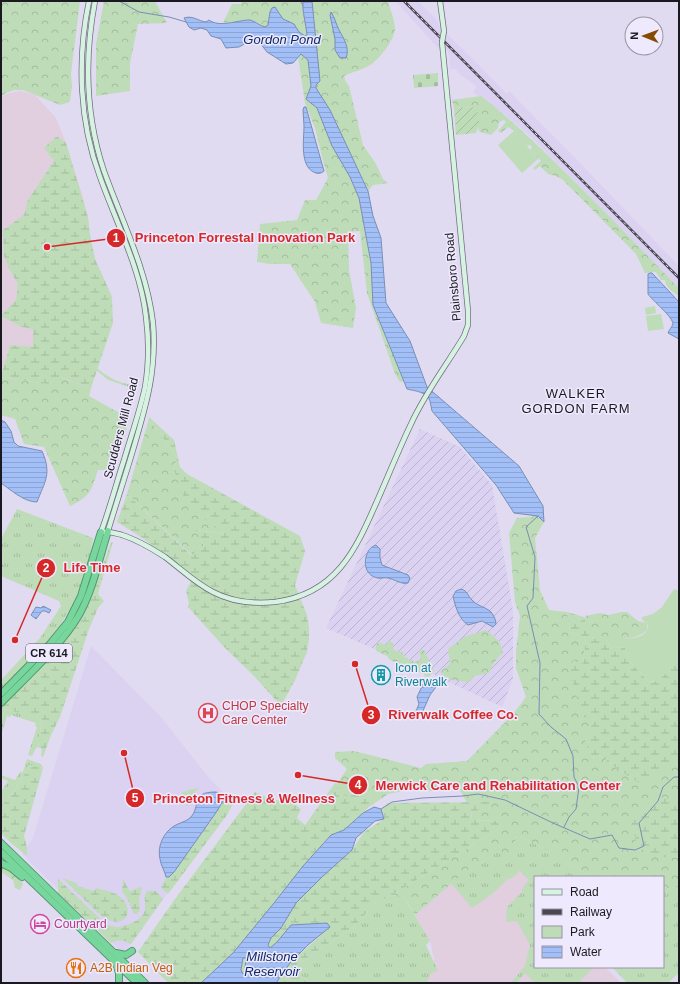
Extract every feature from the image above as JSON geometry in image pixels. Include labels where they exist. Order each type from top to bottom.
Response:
[{"type":"highway","name":"CR 614","points":[[38,657],[57,636],[76,608],[102,529]]},
{"type":"highway","name":"CR 614","points":[[1,703],[62,639],[76,620],[87,597],[108,531]]},
{"type":"highway","points":[[1,694],[38,657]]},
{"type":"highway","points":[[1,698],[38,657]]},
{"type":"highway","points":[[1,843],[145,983]]},
{"type":"highway","points":[[1,852],[30,882],[135,981]]},
{"type":"highway","points":[[1,863],[11,868],[25,880],[30,882]]},
{"type":"highway","points":[[110,950],[122,955],[126,955],[132,951],[129,961],[133,971]]},
{"type":"highway","points":[[115,963],[119,973],[119,983],[124,978],[135,981]]},
{"type":"main road","name":"Scudders Mill Road","points":[[89,1],[81,65],[82,96],[86,127],[95,164],[129,253],[140,287],[145,309],[148,340],[148,365],[144,392],[102,529]]},
{"type":"main road","name":"Scudders Mill Road","points":[[95,1],[88,58],[88,92],[97,148],[140,266],[147,290],[154,338],[153,369],[149,393],[108,531]]},
{"type":"main road","name":"Plainsboro Road","points":[[108,531],[145,544],[194,581],[218,595],[242,601],[267,603],[288,600],[302,595],[319,586],[332,577],[345,563],[354,550],[364,531],[410,426],[425,397],[464,336],[467,328],[468,316],[442,42],[444,31],[440,1]]},
{"type":"main road","points":[[102,529],[108,531]]},
{"type":"shaded area","points":[[395,1],[418,1],[437,20],[441,30],[470,56],[507,94],[509,91],[679,266],[679,288],[531,137],[504,114],[473,92],[476,88],[475,85],[455,69],[450,69],[450,58],[447,50],[440,50]]},
{"type":"shaded area","points":[[21,91],[35,95],[56,118],[66,143],[82,194],[88,217],[95,259],[112,297],[91,388],[61,377],[1,377],[1,97],[6,94]]},
{"type":"shaded area","points":[[420,429],[460,447],[492,485],[513,611],[513,679],[502,707],[432,674],[326,628]]},
{"type":"shaded area","points":[[91,646],[160,716],[210,779],[233,802],[124,954],[22,854],[33,838]]},
{"type":"shaded area","points":[[515,838],[548,850],[558,849],[564,852],[560,858],[562,859],[536,876],[534,876],[534,968],[606,968],[621,983],[427,983],[434,959],[430,941],[415,915],[471,867]]},
{"type":"green space","points":[[1,1],[80,1],[71,73],[72,86],[70,102],[60,105],[23,90],[14,90],[1,96]]},
{"type":"green space","points":[[104,1],[155,1],[167,23],[138,24],[130,63],[130,91],[96,96],[96,44]]},
{"type":"green space","points":[[241,1],[303,1],[307,35],[303,36],[297,30],[296,26],[283,19],[274,7],[270,12],[268,25],[265,27],[252,20],[223,23],[232,4],[241,4]]},
{"type":"green space","points":[[312,1],[388,1],[395,26],[392,38],[382,54],[374,62],[361,70],[344,76],[349,86],[363,145],[376,164],[383,179],[388,183],[373,185],[368,191],[330,110],[316,88],[316,85],[319,82]]},
{"type":"green space","points":[[301,54],[308,60],[311,86],[309,94],[310,101],[317,108],[332,146],[350,177],[359,198],[371,263],[373,305],[404,381],[400,382],[395,374],[367,293],[360,231],[348,232],[349,270],[356,308],[353,328],[321,323],[315,302],[290,264],[270,264],[257,262],[260,224],[297,220],[305,200],[316,200],[328,178],[315,128],[305,103],[298,56]]},
{"type":"green space","points":[[438,73],[438,86],[414,88],[413,75]]},
{"type":"green space","points":[[481,96],[530,138],[554,161],[679,288],[679,296],[668,287],[665,280],[661,280],[656,272],[645,273],[636,254],[563,180],[548,174],[540,166],[535,170],[533,168],[541,161],[530,150],[532,147],[530,145],[527,146],[514,131],[508,127],[501,133],[498,131],[506,122],[504,120],[499,122],[498,128],[491,135],[480,132],[475,107],[454,108],[452,100]]},
{"type":"green space","points":[[475,107],[479,120],[476,133],[456,135],[454,108]]},
{"type":"green space","points":[[87,120],[95,153],[138,264],[101,176],[92,146]]},
{"type":"green space","points":[[514,131],[538,159],[522,173],[498,145]]},
{"type":"green space","points":[[57,136],[66,143],[88,217],[95,259],[112,297],[113,323],[91,388],[61,377],[47,384],[1,377],[10,345],[33,347],[33,329],[22,327],[1,316],[16,300],[18,284],[8,267],[4,256],[3,230],[24,215],[28,200],[54,161],[44,148]]},
{"type":"green space","points":[[139,275],[147,299],[151,321],[152,343],[150,368],[148,315]]},
{"type":"green space","points":[[655,306],[656,313],[646,315],[645,308]]},
{"type":"green space","points":[[661,314],[664,329],[648,331],[646,316]]},
{"type":"green space","points":[[90,362],[109,376],[131,385],[130,387],[108,380],[89,364]]},
{"type":"green space","points":[[1,377],[47,384],[60,377],[91,388],[89,396],[130,417],[112,477],[106,470],[98,470],[92,488],[86,496],[70,506],[44,447],[24,444],[15,419],[1,415]]},
{"type":"green space","points":[[145,396],[146,397],[134,442],[117,494],[124,466]]},
{"type":"green space","points":[[149,417],[174,440],[180,467],[187,474],[300,536],[305,551],[295,585],[307,615],[309,639],[307,652],[295,680],[281,706],[188,607],[189,603],[186,591],[192,579],[144,539],[117,522],[127,494],[191,555],[204,545],[195,530],[224,534],[187,506],[174,470],[177,457],[152,423],[148,422]]},
{"type":"green space","points":[[148,422],[152,423],[177,457],[174,470],[224,534],[196,530],[204,546],[192,555],[127,494]]},
{"type":"green space","points":[[17,509],[93,538],[84,577],[74,602],[67,614],[34,657],[1,689],[1,680],[40,638],[61,606],[59,601],[1,576],[1,539]]},
{"type":"green space","points":[[538,516],[544,522],[535,538],[540,590],[549,610],[567,612],[570,632],[586,638],[583,665],[594,718],[585,743],[593,758],[600,755],[616,768],[639,783],[679,753],[679,885],[664,891],[664,876],[591,876],[560,858],[563,852],[558,849],[548,850],[518,836],[515,838],[517,857],[500,851],[471,867],[415,915],[404,897],[392,895],[501,828],[500,821],[471,820],[472,810],[488,809],[492,802],[467,803],[460,790],[448,787],[430,791],[425,787],[388,794],[369,807],[371,797],[360,782],[349,796],[338,795],[337,784],[347,769],[335,758],[335,752],[354,751],[421,768],[426,764],[467,761],[514,713],[526,697],[516,668],[516,651],[520,616],[515,602],[509,533],[517,518]]},
{"type":"green space","points":[[111,542],[113,542],[98,594],[104,601],[98,608],[89,629],[60,717],[51,735],[43,757],[41,756],[42,749],[38,747],[42,719],[5,709],[1,721],[1,708],[56,652],[75,628],[89,603]]},
{"type":"green space","points":[[674,589],[679,591],[679,659],[662,677],[653,682],[649,682],[631,663],[625,648],[609,646],[607,638],[635,638],[645,634],[648,626],[647,623],[642,620],[642,617],[653,614],[662,607]]},
{"type":"green space","points":[[567,612],[584,617],[593,639],[607,638],[609,646],[625,648],[631,663],[649,682],[654,682],[679,659],[679,753],[653,779],[639,783],[616,768],[600,755],[593,758],[585,743],[594,718],[582,717],[570,672],[573,660],[583,664],[586,638],[570,632]]},
{"type":"green space","points":[[627,612],[638,621],[647,623],[647,630],[642,634],[622,639],[594,639],[588,632],[585,616],[600,613],[608,615]]},
{"type":"green space","points":[[486,630],[499,641],[503,652],[493,664],[489,673],[474,676],[470,682],[450,679],[440,672],[450,664],[448,649],[464,637]]},
{"type":"green space","points":[[388,641],[392,642],[394,650],[402,652],[405,658],[407,657],[409,661],[412,659],[413,662],[421,660],[419,650],[424,650],[434,671],[430,676],[425,677],[424,674],[390,660],[387,656],[376,651],[376,644],[380,643],[386,645]]},
{"type":"green space","points":[[5,709],[42,719],[38,747],[32,756],[28,755],[37,727],[35,726],[36,723],[11,715],[10,717],[7,716],[1,736],[1,721]]},
{"type":"green space","points":[[27,759],[41,764],[43,768],[29,765],[16,789],[1,807],[1,792],[8,781],[1,778],[1,775],[15,780],[20,772],[23,772]]},
{"type":"green space","points":[[29,765],[43,768],[24,836],[27,856],[1,833],[1,807],[16,789]]},
{"type":"green space","points":[[360,782],[371,797],[369,807],[344,830],[331,835],[323,843],[233,953],[201,983],[168,983],[138,952],[175,899],[255,792],[270,799],[292,802],[301,809],[297,818],[305,825],[335,783],[337,784],[338,795],[349,796]]},
{"type":"green space","points":[[199,788],[193,794],[189,805],[187,806],[181,793]]},
{"type":"green space","points":[[225,796],[234,802],[227,815],[168,894],[161,888],[166,877],[169,877],[174,872],[215,814]]},
{"type":"green space","points":[[664,797],[679,803],[679,857],[672,858],[647,855],[636,842],[632,819],[651,801]]},
{"type":"green space","points":[[492,802],[488,809],[472,811],[471,820],[500,821],[501,828],[392,895],[374,904],[355,926],[293,967],[309,983],[276,983],[290,963],[330,927],[291,925],[270,948],[268,945],[271,938],[281,928],[296,903],[352,850],[364,832],[384,819],[382,809],[388,803]]},
{"type":"green space","points":[[518,836],[548,850],[558,849],[564,852],[560,858],[591,876],[534,876],[534,968],[593,968],[578,983],[535,983],[525,973],[516,983],[513,983],[512,981],[525,966],[530,945],[517,921],[506,922],[507,907],[522,892],[523,887],[529,880],[520,871],[472,908],[451,883],[471,867],[500,851]]},
{"type":"green space","points":[[1,866],[17,876],[23,884],[20,890],[15,888],[13,880],[1,872]]},
{"type":"green space","points":[[62,878],[77,883],[77,886],[94,891],[96,888],[116,894],[126,905],[128,910],[127,915],[124,919],[119,921],[113,921],[105,918]]},
{"type":"green space","points":[[58,879],[106,924],[115,927],[130,924],[142,916],[145,909],[145,898],[147,891],[156,891],[163,899],[131,944],[121,940],[111,943],[58,893]]},
{"type":"green space","points":[[123,879],[131,891],[140,887],[142,888],[139,899],[140,910],[137,914],[134,914],[128,900],[122,892]]},
{"type":"green space","points":[[679,885],[679,973],[668,983],[627,983],[613,968],[664,968],[664,891]]},
{"type":"green space","points":[[392,895],[404,897],[430,941],[426,945],[438,971],[431,973],[427,983],[309,983],[293,967],[355,926],[374,904]]},
{"type":"green space","points":[[243,958],[246,958],[245,963],[248,972],[247,975],[243,974],[241,970]]},
{"type":"water","name":"Gordon Pond","points":[[303,1],[312,1],[320,81],[316,85],[316,88],[330,110],[368,191],[373,216],[381,238],[386,303],[410,341],[427,387],[519,466],[543,506],[544,522],[538,516],[514,513],[496,485],[432,411],[429,398],[421,392],[407,389],[373,305],[371,263],[359,198],[350,177],[332,146],[317,108],[306,99],[311,86],[308,60],[301,54],[293,63],[286,64],[267,52],[256,40],[252,40],[239,47],[226,48],[221,39],[211,36],[207,30],[201,28],[194,30],[189,27],[184,18],[193,18],[206,22],[209,20],[223,24],[250,20],[265,27],[268,25],[272,8],[275,7],[283,19],[294,24],[299,32],[305,36],[307,35]]},
{"type":"water","points":[[331,12],[346,44],[346,58],[340,58],[335,50],[335,39],[330,15]]},
{"type":"water","points":[[304,107],[306,107],[324,171],[320,173],[316,173],[311,170],[305,159],[303,145]]},
{"type":"water","points":[[652,273],[679,302],[679,339],[668,333],[673,324],[672,321],[648,294],[648,274]]},
{"type":"water","points":[[1,420],[5,422],[11,431],[14,442],[18,446],[42,451],[47,466],[47,472],[45,483],[37,502],[23,498],[1,483]]},
{"type":"water","points":[[376,545],[380,549],[382,565],[408,575],[410,578],[408,583],[387,578],[374,577],[368,572],[365,562],[367,554],[371,547]]},
{"type":"water","points":[[461,589],[466,592],[474,602],[491,612],[496,622],[493,627],[482,621],[468,625],[462,619],[456,608],[453,596],[456,591]]},
{"type":"water","points":[[43,606],[51,610],[49,613],[42,611],[36,619],[31,615],[36,607],[41,608]]},
{"type":"water","points":[[428,681],[434,683],[436,687],[430,695],[422,713],[417,714],[416,711],[419,704],[417,697],[423,684]]},
{"type":"water","points":[[216,792],[225,796],[225,798],[174,872],[169,877],[166,877],[159,854],[160,845],[164,836],[174,826],[190,818],[195,809],[197,800],[202,794]]},
{"type":"water","name":"Millstone Reservoir","points":[[374,807],[381,809],[384,819],[375,821],[356,838],[352,850],[296,903],[281,928],[271,938],[268,945],[270,948],[277,942],[291,925],[327,923],[330,927],[309,944],[290,963],[276,983],[201,983],[233,953],[303,866],[331,835],[344,830],[363,813]],"holes":[[[243,958],[246,958],[245,968],[248,972],[247,974],[243,974],[241,970]]]},
{"type":"waterway","points":[[119,1],[139,12],[169,17],[186,22]]},
{"type":"waterway","points":[[300,1],[303,5]]},
{"type":"waterway","points":[[538,516],[526,527],[535,557],[533,598],[527,606],[540,663],[539,714],[551,727],[566,739],[573,756],[574,777],[579,787],[576,809],[569,817],[564,827]]},
{"type":"waterway","points":[[381,809],[392,802],[422,798],[478,794],[505,800],[590,839],[612,835],[619,848],[635,850],[644,846],[639,823],[658,801],[663,787],[674,777],[679,777]]},
{"type":"railway","points":[[404,1],[679,278]]},
{"type":"place","name":"Princeton Forrestal Innovation Park","points":[[47,247]]},
{"type":"place","name":"Life Time","points":[[15,640]]},
{"type":"place","name":"Riverwalk Coffee Co.","points":[[355,664]]},
{"type":"place","name":"Icon at Riverwalk","points":[[381,675]]},
{"type":"place","name":"CHOP Specialty Care Center","points":[[208,713]]},
{"type":"place","name":"Princeton Fitness & Wellness","points":[[124,753]]},
{"type":"place","name":"Merwick Care and Rehabilitation Center","points":[[298,775]]},
{"type":"place","name":"Courtyard","points":[[40,924]]},
{"type":"place","name":"A2B Indian Veg","points":[[76,968]]},
{"type":"district","name":"WALKER GORDON FARM","points":[[576,400]]}]
